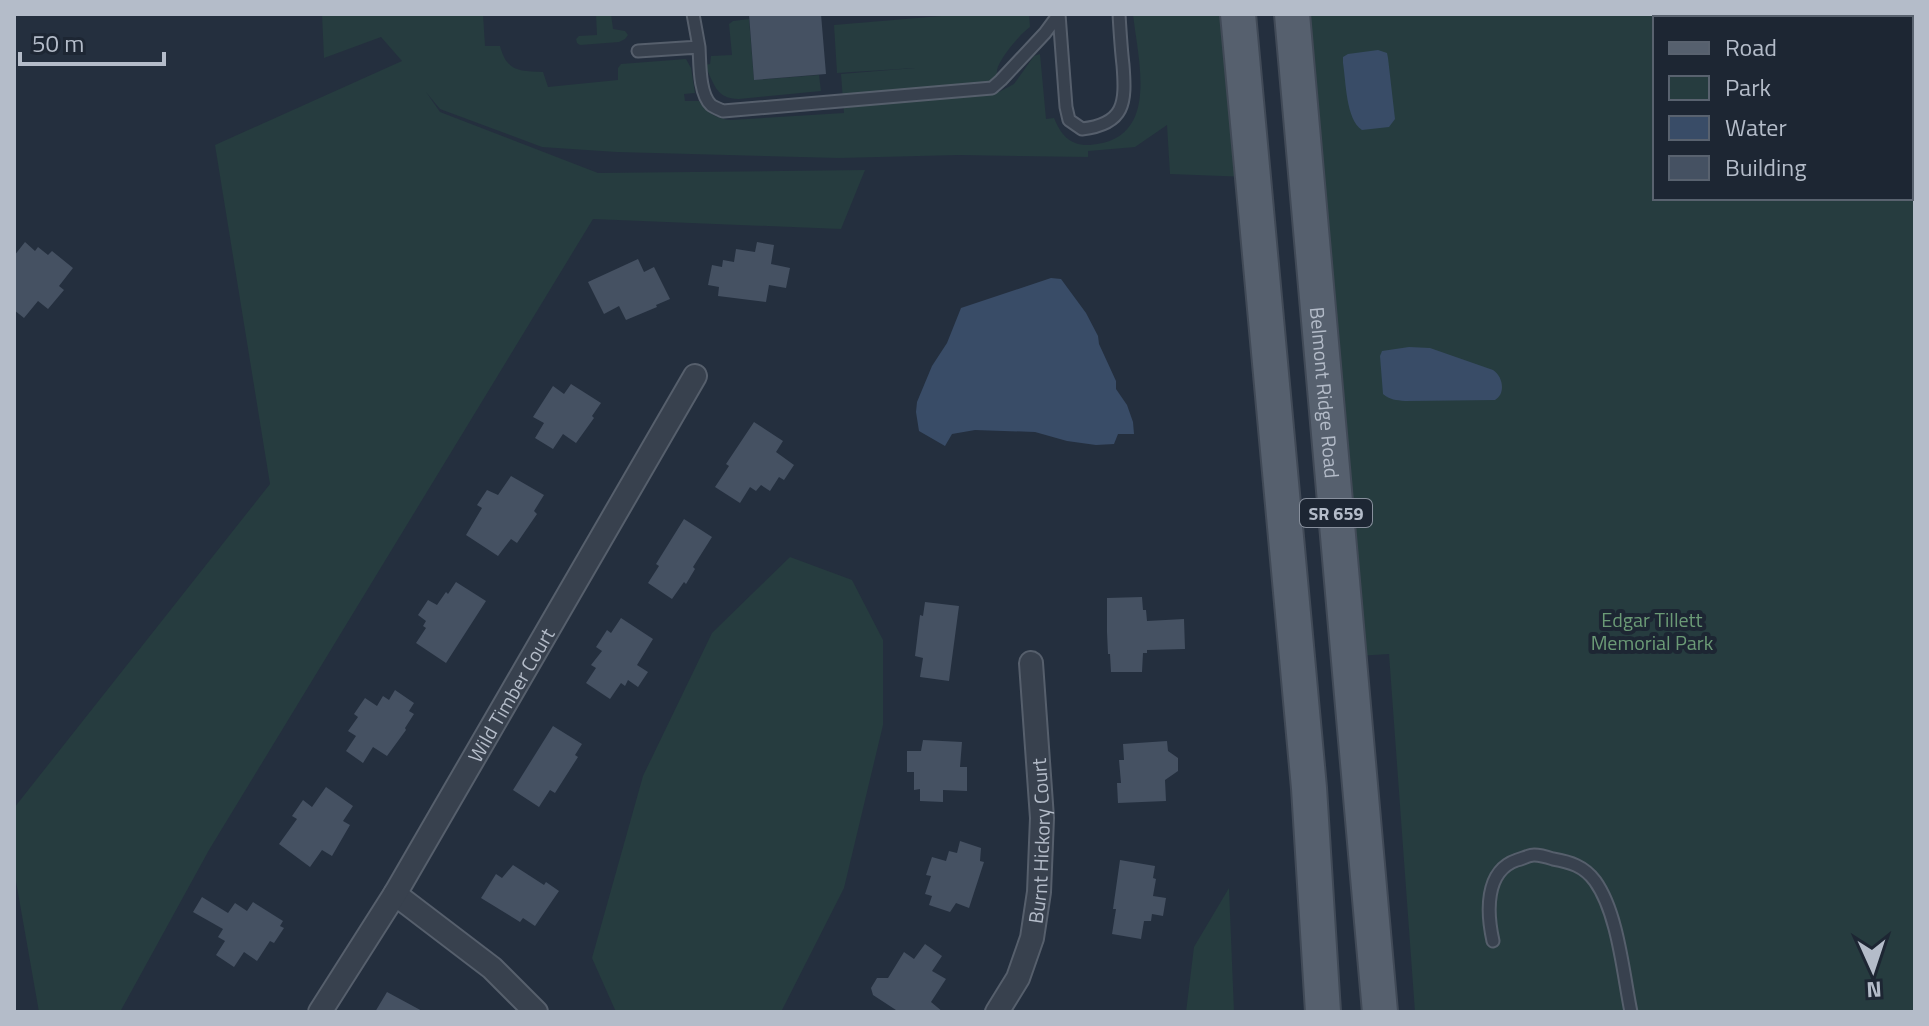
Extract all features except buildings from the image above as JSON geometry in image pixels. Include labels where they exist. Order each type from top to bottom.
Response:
[{"type":"main road","name":"SR 659","points":[[1238,14],[1309,788],[1323,1012]]},
{"type":"main road","name":"Belmont Ridge Road","points":[[1292,14],[1380,1012]]},
{"type":"street","name":"Wild Timber Court","points":[[320,1012],[395,894],[695,376]]},
{"type":"street","name":"Burnt Hickory Court","points":[[997,1012],[1018,978],[1032,938],[1039,892],[1042,818],[1031,663]]},
{"type":"street","points":[[395,894],[492,968],[536,1012]]},
{"type":"lane","points":[[693,14],[705,96],[712,106],[723,111],[992,88],[1059,14]]},
{"type":"lane","points":[[1059,14],[1066,107],[1069,120],[1082,129],[1111,121],[1121,109],[1125,94],[1119,14]]},
{"type":"lane","points":[[638,51],[699,47]]},
{"type":"lane","points":[[1493,941],[1489,912],[1491,887],[1498,873],[1510,863],[1533,855],[1576,864],[1593,878],[1606,899],[1631,1012]]},
{"type":"green space","points":[[322,14],[483,14],[485,46],[500,46],[506,61],[515,68],[543,72],[548,87],[618,80],[621,64],[686,59],[691,68],[695,93],[684,94],[685,101],[699,101],[713,115],[731,120],[844,113],[841,74],[915,68],[837,73],[834,25],[965,14],[1029,14],[1030,27],[1010,47],[998,66],[999,92],[1014,84],[1034,56],[1040,54],[1046,119],[1054,118],[1063,134],[1072,141],[1090,145],[1112,140],[1127,129],[1136,114],[1140,75],[1133,14],[1234,14],[1248,177],[1170,174],[1167,125],[1135,147],[1088,151],[1088,157],[959,155],[839,158],[617,152],[542,147],[440,109],[426,92],[440,112],[598,173],[865,170],[841,229],[593,219],[209,850],[120,1012],[39,1012],[14,870],[14,808],[270,484],[215,145],[402,61],[381,37],[324,58]]},
{"type":"green space","points":[[596,14],[611,14],[613,29],[625,31],[628,35],[625,39],[619,42],[577,43],[579,36],[597,35]]},
{"type":"green space","name":"Edgar Tillett Memorial Park","points":[[1285,14],[1915,14],[1915,1012],[1415,1012],[1389,654],[1341,657]]},
{"type":"green space","points":[[749,19],[754,80],[819,75],[821,91],[739,99],[721,93],[705,65],[710,64],[711,56],[732,55],[729,24]]},
{"type":"green space","points":[[790,557],[852,580],[883,640],[883,725],[844,888],[781,1012],[616,1012],[592,958],[643,776],[712,633]]},
{"type":"green space","points":[[1229,888],[1234,1012],[1186,1012],[1194,947]]},
{"type":"water","points":[[1378,50],[1387,53],[1395,119],[1389,127],[1362,130],[1350,109],[1343,57]]},
{"type":"water","points":[[1051,278],[1061,279],[1086,313],[1116,381],[1116,389],[1127,405],[1134,434],[1118,434],[1114,444],[1096,445],[1035,432],[975,430],[952,434],[945,446],[919,431],[917,402],[961,308]]},
{"type":"water","points":[[1430,348],[1493,370],[1501,381],[1501,394],[1495,400],[1405,401],[1388,397],[1383,394],[1382,351]]}]
